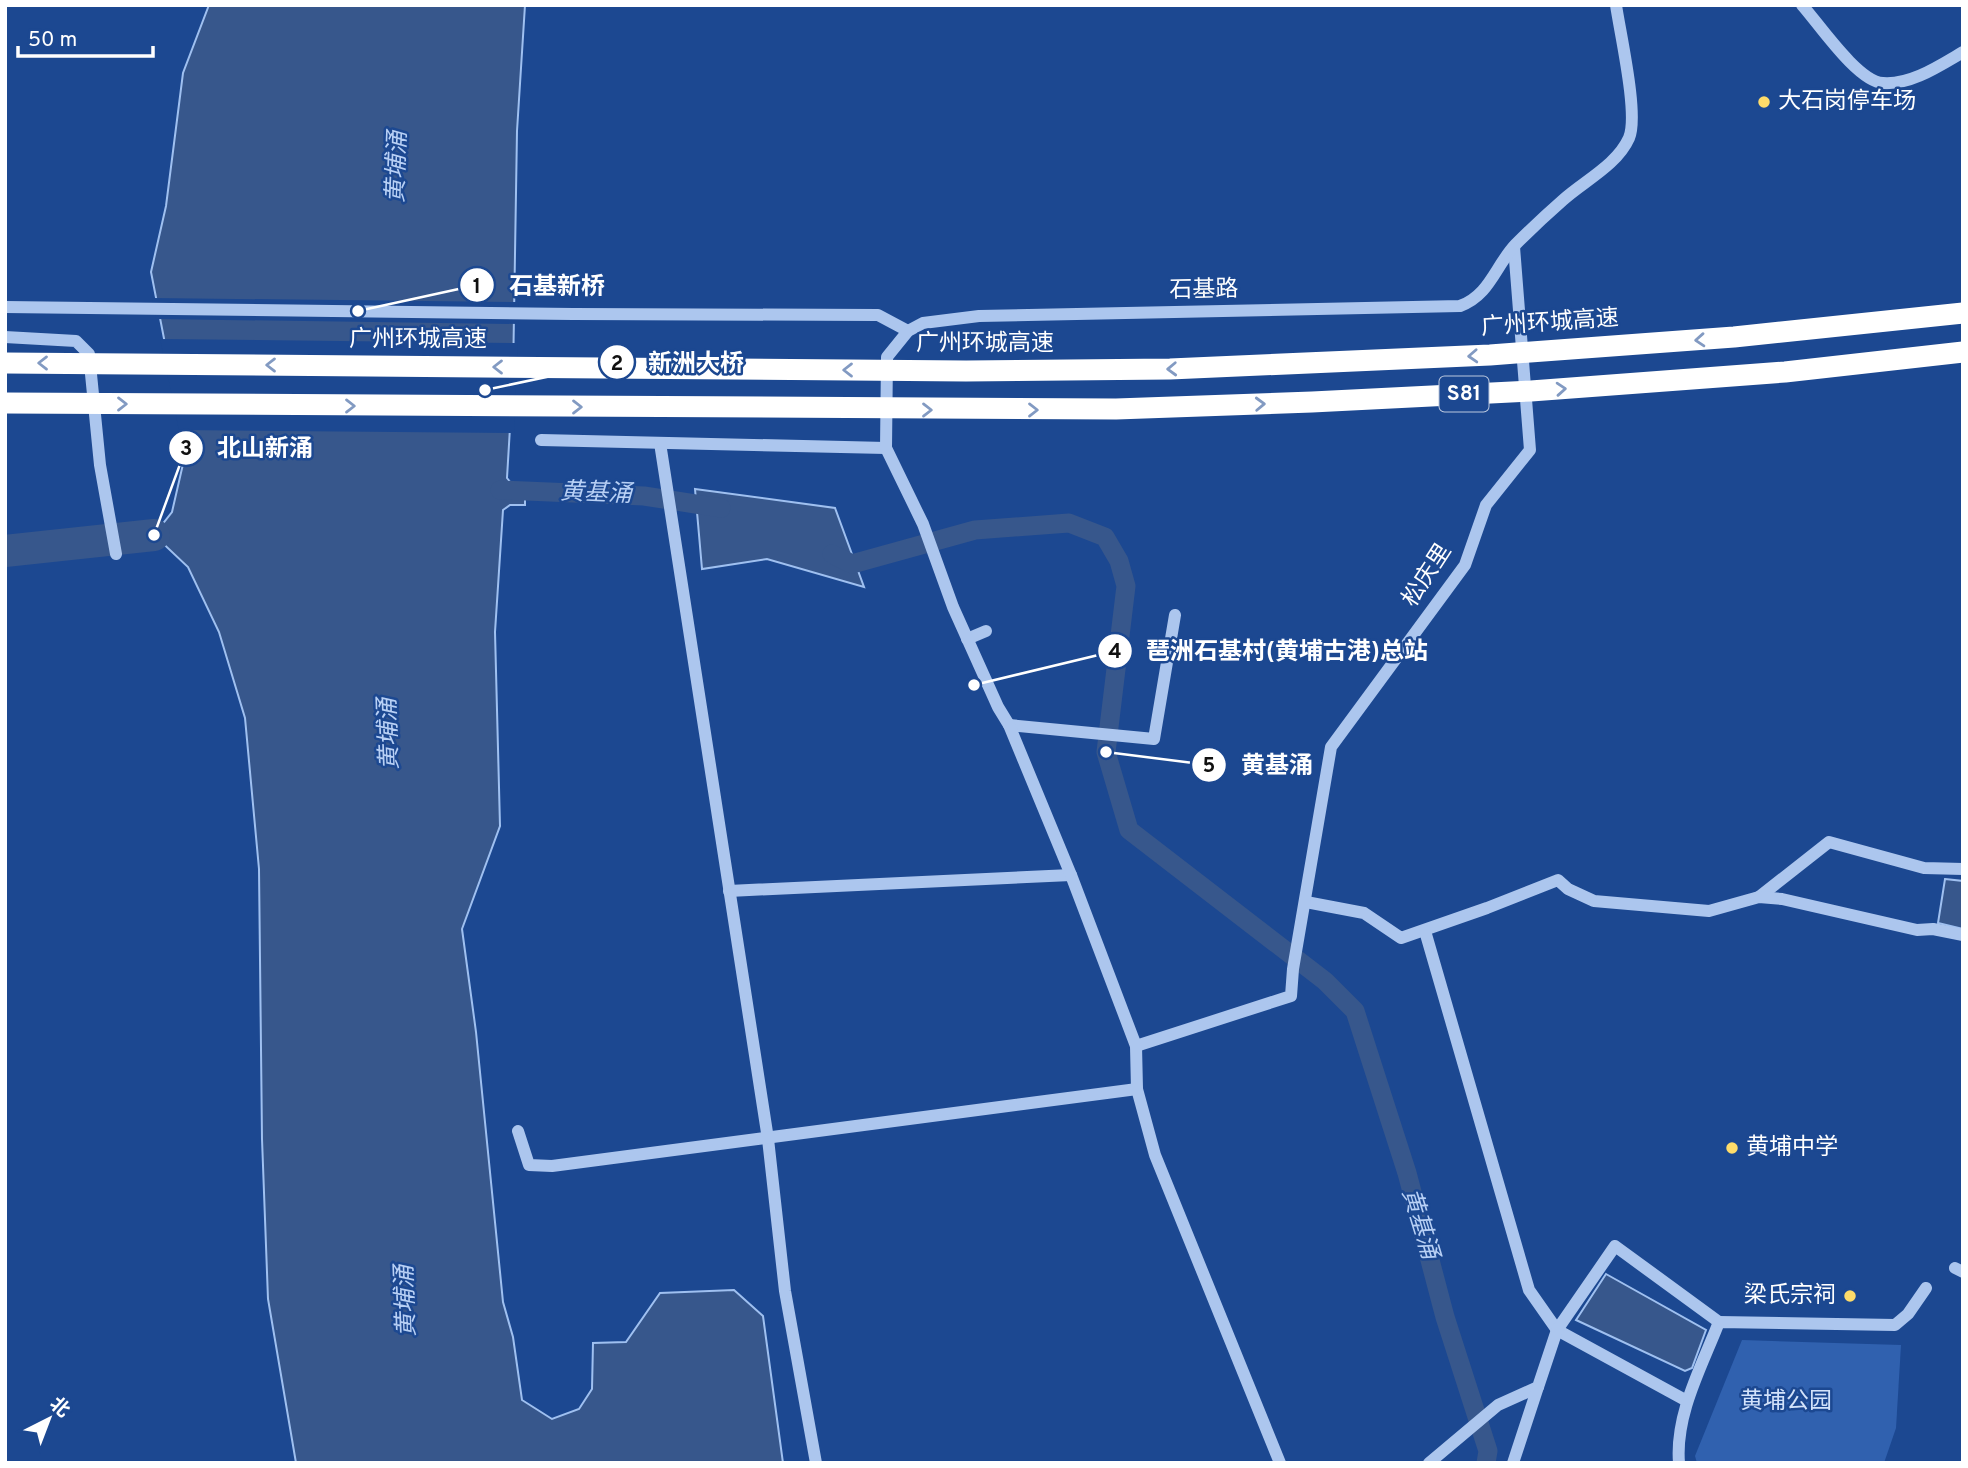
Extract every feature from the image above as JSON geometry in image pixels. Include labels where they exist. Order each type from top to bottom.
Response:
[{"type":"highway","points":[[1734,337],[1963,299]]},
{"type":"highway","name":"广州环城高速","points":[[5,363],[965,371],[1170,369],[1490,355],[1734,337],[1963,313]]},
{"type":"highway","name":"S81","points":[[5,403],[1116,409],[1503,392],[1784,372],[1963,352]]},
{"type":"highway","points":[[1784,372],[1963,361]]},
{"type":"street","name":"石基路","points":[[908,331],[923,323],[979,316],[1460,306],[1474,301],[1514,247],[1563,200],[1615,156],[1629,139],[1632,125],[1616,5]]},
{"type":"street","points":[[1802,5],[1861,73],[1881,83],[1903,81],[1963,52]]},
{"type":"street","name":"松庆里","points":[[1136,1046],[1291,996],[1293,969],[1331,747],[1465,565],[1486,505],[1530,450],[1514,247]]},
{"type":"street","points":[[5,307],[877,315],[908,331],[887,357],[886,448],[923,523],[967,639],[1009,724],[1071,875],[1136,1046],[1137,1089],[1155,1154],[1280,1463]]},
{"type":"street","points":[[5,337],[76,341],[89,354],[100,464],[116,551]]},
{"type":"street","points":[[541,440],[886,448]]},
{"type":"street","points":[[660,443],[768,1139],[785,1291],[816,1463]]},
{"type":"street","points":[[1009,724],[1154,739],[1175,615]]},
{"type":"street","points":[[967,639],[986,631]]},
{"type":"street","points":[[1759,897],[1829,842],[1924,867],[1963,869]]},
{"type":"street","points":[[729,891],[1071,875]]},
{"type":"street","points":[[1306,902],[1364,912],[1401,938],[1558,880],[1568,889],[1594,901],[1709,911],[1759,897],[1782,898],[1917,930],[1933,929],[1963,935]]},
{"type":"street","points":[[1425,931],[1529,1290],[1557,1330],[1688,1401]]},
{"type":"street","points":[[518,1130],[529,1165],[552,1166],[1137,1089]]},
{"type":"street","points":[[1513,1463],[1557,1330],[1615,1246],[1719,1322],[1895,1325],[1909,1314],[1926,1288]]},
{"type":"street","points":[[1679,1463],[1681,1431],[1688,1401],[1719,1322]]},
{"type":"street","points":[[1429,1463],[1498,1405],[1538,1387]]},
{"type":"green space","name":"黄埔公园","points":[[1742,1340],[1901,1345],[1896,1428],[1884,1463],[1697,1463],[1695,1456]]},
{"type":"water","name":"黄埔涌","points":[[209,5],[525,5],[517,131],[513,377],[507,478],[511,483],[525,487],[525,505],[510,505],[503,510],[495,632],[500,826],[462,929],[476,1032],[503,1302],[513,1337],[522,1400],[552,1419],[579,1409],[592,1389],[593,1343],[626,1342],[660,1293],[734,1290],[763,1316],[783,1463],[296,1463],[268,1299],[262,1139],[259,869],[245,718],[219,632],[188,567],[154,535],[172,512],[186,451],[151,272],[166,206],[183,73]]},
{"type":"water","points":[[695,489],[835,508],[864,587],[767,559],[702,569]]},
{"type":"water","points":[[1945,879],[1963,881],[1963,929],[1938,923]]},
{"type":"water","points":[[1606,1274],[1706,1330],[1692,1368],[1685,1371],[1576,1320]]},
{"type":"pier","points":[[152,298],[519,302],[518,324],[156,319]]},
{"type":"pier","points":[[160,339],[518,343],[514,433],[179,430]]},
{"type":"waterway","name":"黄基涌","points":[[500,490],[644,496],[721,508]]},
{"type":"waterway","name":"黄基涌","points":[[832,554],[852,564],[975,530],[1069,523],[1105,537],[1119,561],[1126,586],[1106,752],[1129,830],[1325,981],[1355,1011],[1407,1173],[1445,1317],[1488,1451],[1486,1463]]},
{"type":"waterway","points":[[5,551],[154,535]]},
{"type":"place","name":"大石岗停车场","points":[[1764,102]]},
{"type":"place","name":"石基新桥","points":[[358,311]]},
{"type":"place","name":"新洲大桥","points":[[485,390]]},
{"type":"place","name":"北山新涌","points":[[154,535]]},
{"type":"place","name":"琶洲石基村(黄埔古港)总站","points":[[974,685]]},
{"type":"place","name":"黄基涌","points":[[1106,752]]},
{"type":"place","name":"黄埔中学","points":[[1732,1148]]},
{"type":"place","name":"梁氏宗祠","points":[[1850,1296]]}]
